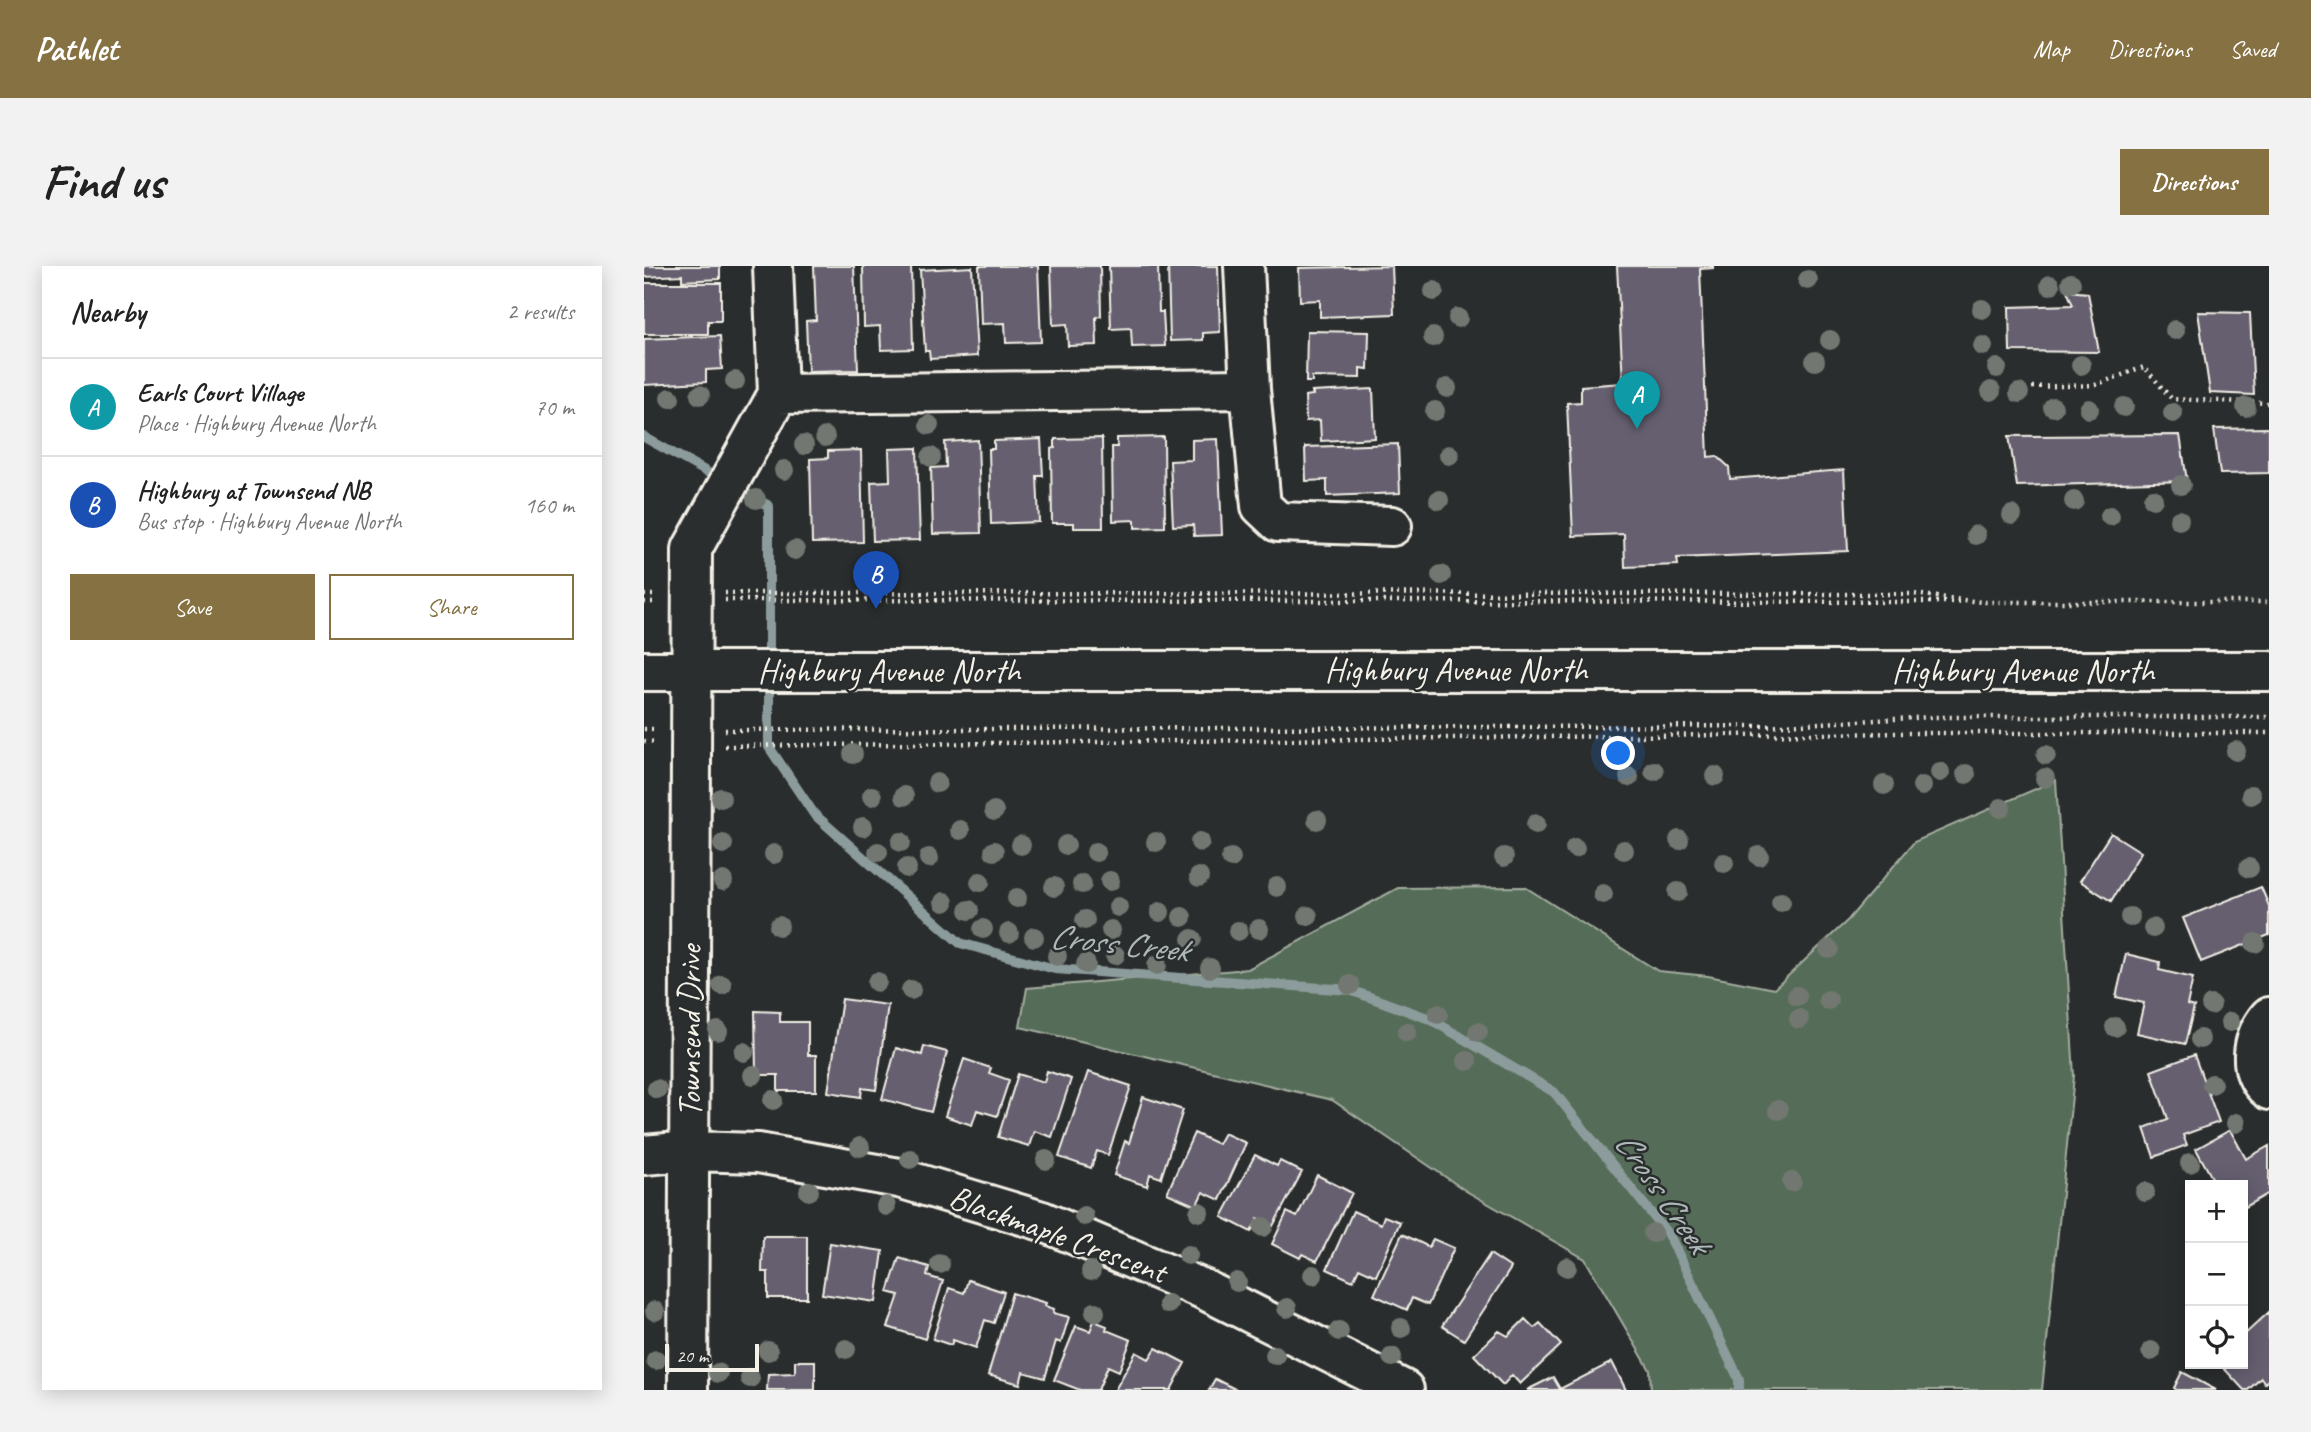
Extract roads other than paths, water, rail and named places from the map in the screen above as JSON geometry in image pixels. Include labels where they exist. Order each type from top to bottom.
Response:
[{"type":"main road","points":[[773,266],[778,394],[1250,389]]},
{"type":"main road","points":[[1244,266],[1250,389],[1261,506],[1278,522],[1392,526]]},
{"type":"main road","name":"Townsend Drive","points":[[688,1390],[692,549],[778,394]]},
{"type":"main road","name":"Highbury Avenue North","points":[[644,671],[2269,671]]},
{"type":"main road","points":[[2269,1017],[2260,1031],[2254,1063],[2256,1076],[2269,1090]]},
{"type":"main road","name":"Blackmaple Crescent","points":[[644,1155],[690,1151],[758,1153],[899,1178],[1042,1221],[1203,1289],[1404,1390]]},
{"type":"waterway","name":"Cross Creek","points":[[644,437],[723,481]]},
{"type":"waterway","name":"Cross Creek","points":[[736,488],[769,506],[769,664]]},
{"type":"waterway","name":"Cross Creek","points":[[769,679],[769,747],[814,814],[960,943],[1055,969],[1350,990],[1430,1019],[1554,1092],[1670,1237],[1739,1379],[1739,1390]]},
{"type":"place","name":"Earls Court Village","points":[[1637,429]]},
{"type":"place","name":"Highbury at Townsend NB","points":[[876,609]]}]
